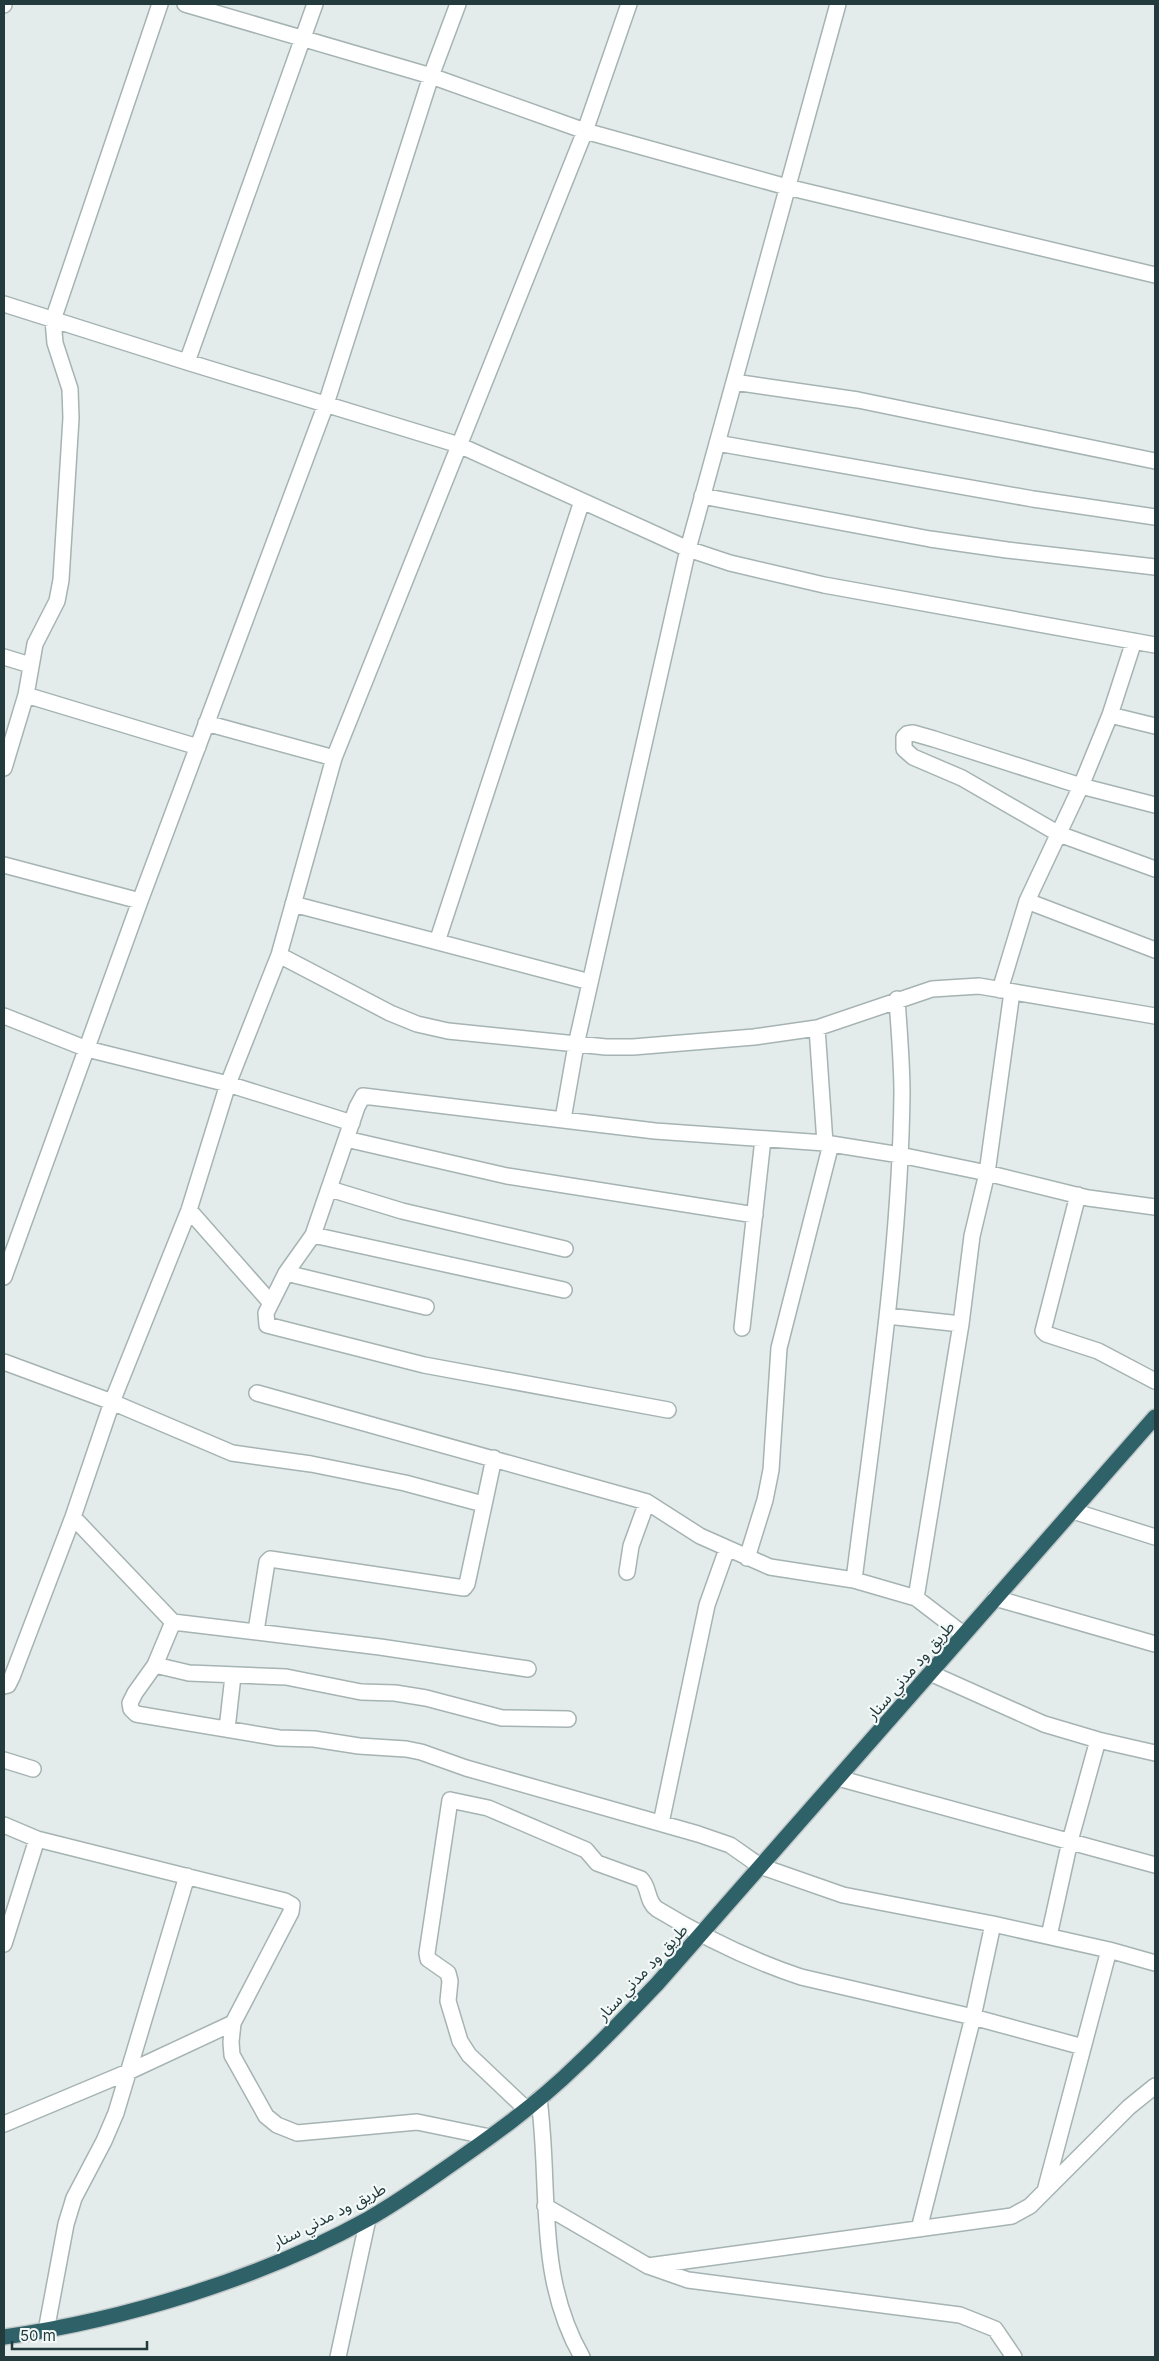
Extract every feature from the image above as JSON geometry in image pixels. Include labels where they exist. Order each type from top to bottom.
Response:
[{"type":"highway","name":"طريق ود مدني سنار","points":[[4,2338],[46,2332],[152,2305],[270,2265],[368,2219],[490,2137],[526,2109],[576,2066],[613,2030],[700,1935],[1155,1417]]},
{"type":"street","points":[[4,768],[26,695],[30,665],[36,644],[57,601],[63,563],[71,418],[70,389],[55,343],[53,320],[160,4]]},
{"type":"street","points":[[185,4],[430,76],[585,131],[787,187],[1155,275]]},
{"type":"street","points":[[187,362],[315,4]]},
{"type":"street","points":[[4,1277],[140,901],[326,404],[430,76],[458,4]]},
{"type":"street","points":[[4,1686],[8,1685],[12,1677],[73,1518],[112,1402],[189,1210],[228,1084],[279,955],[334,758],[585,131],[629,4]]},
{"type":"street","points":[[563,1119],[576,1045],[688,549],[838,4]]},
{"type":"street","points":[[4,304],[187,362],[459,444],[688,549],[730,563],[824,585],[1155,645]]},
{"type":"street","points":[[734,382],[858,400],[1155,461]]},
{"type":"street","points":[[717,443],[1014,496],[1155,517]]},
{"type":"street","points":[[702,496],[930,539],[1007,550],[1155,566]]},
{"type":"street","points":[[437,942],[582,501]]},
{"type":"street","points":[[916,1598],[961,1324],[972,1236],[987,1173],[1006,991],[1027,901],[1081,786],[1110,715],[1134,641]]},
{"type":"street","points":[[4,657],[30,665]]},
{"type":"street","points":[[26,695],[198,747]]},
{"type":"street","points":[[1110,715],[1155,726]]},
{"type":"street","points":[[206,723],[334,758]]},
{"type":"street","points":[[1155,805],[1081,786],[913,733],[907,734],[904,738],[906,753],[962,778],[1059,834],[1155,869]]},
{"type":"street","points":[[4,865],[140,901]]},
{"type":"street","points":[[1027,901],[1155,950]]},
{"type":"street","points":[[293,904],[590,982]]},
{"type":"street","points":[[279,955],[390,1013],[417,1024],[448,1031],[576,1045],[633,1047],[754,1037],[817,1028],[898,999],[932,989],[954,986],[978,986],[1155,1016]]},
{"type":"street","points":[[854,1580],[887,1316],[900,1155],[902,1092],[898,999]]},
{"type":"street","points":[[4,1016],[87,1049],[228,1084],[352,1123]]},
{"type":"street","points":[[747,1558],[765,1500],[771,1470],[778,1348],[828,1143],[817,1028]]},
{"type":"street","points":[[668,1410],[424,1365],[267,1325],[265,1320],[271,1303],[286,1273],[313,1235],[363,1096],[655,1131],[828,1143],[900,1155],[987,1173],[1078,1195],[1155,1207]]},
{"type":"street","points":[[346,1139],[507,1176],[755,1215]]},
{"type":"street","points":[[742,1328],[763,1139]]},
{"type":"street","points":[[330,1189],[402,1211],[565,1249]]},
{"type":"street","points":[[1078,1195],[1043,1331],[1046,1334],[1105,1354],[1155,1381]]},
{"type":"street","points":[[189,1210],[271,1303]]},
{"type":"street","points":[[313,1235],[564,1290]]},
{"type":"street","points":[[286,1273],[426,1307]]},
{"type":"street","points":[[887,1316],[961,1324]]},
{"type":"street","points":[[4,1362],[112,1402],[232,1453],[311,1464],[404,1483],[483,1504]]},
{"type":"street","points":[[257,1393],[647,1502],[700,1536],[747,1558],[785,1570],[854,1580],[916,1598],[963,1634]]},
{"type":"street","points":[[256,1631],[267,1562],[270,1559],[464,1588],[467,1584],[494,1458]]},
{"type":"street","points":[[627,1572],[631,1546],[647,1502]]},
{"type":"street","points":[[1073,1511],[1155,1537]]},
{"type":"street","points":[[73,1518],[173,1622],[455,1657],[528,1669]]},
{"type":"street","points":[[661,1823],[706,1605],[727,1550]]},
{"type":"street","points":[[995,1598],[1155,1644]]},
{"type":"street","points":[[173,1622],[155,1665],[130,1703],[131,1709],[136,1714],[279,1738],[314,1739],[359,1746],[406,1749],[421,1752],[466,1768],[661,1823],[730,1845],[760,1866],[843,1895],[1049,1936],[1155,1963]]},
{"type":"street","points":[[155,1665],[189,1673],[286,1677],[361,1692],[395,1693],[426,1698],[502,1718],[568,1719]]},
{"type":"street","points":[[930,1672],[1044,1724],[1098,1740],[1155,1753]]},
{"type":"street","points":[[228,1729],[233,1676]]},
{"type":"street","points":[[1049,1936],[1070,1841],[1098,1740]]},
{"type":"street","points":[[4,1760],[34,1769]]},
{"type":"street","points":[[838,1778],[1155,1865]]},
{"type":"street","points":[[526,2109],[469,2055],[460,2041],[448,2001],[450,1981],[448,1973],[428,1959],[427,1953],[450,1800],[488,1808],[586,1850],[597,1863],[641,1879],[645,1883],[651,1904],[700,1935],[776,1969],[801,1977],[973,2017],[1083,2047]]},
{"type":"street","points":[[4,1825],[37,1839],[285,1901],[292,1905],[291,1912],[233,2023],[232,2055],[266,2116],[277,2125],[297,2133],[417,2122],[490,2137]]},
{"type":"street","points":[[4,1944],[37,1839]]},
{"type":"street","points":[[46,2332],[66,2224],[74,2198],[110,2127],[186,1876]]},
{"type":"street","points":[[919,2230],[973,2017],[993,1924]]},
{"type":"street","points":[[1044,2193],[1109,1950]]},
{"type":"street","points":[[4,2124],[128,2072],[233,2023]]},
{"type":"street","points":[[648,2266],[1012,2216],[1030,2206],[1129,2107],[1155,2086]]},
{"type":"street","points":[[538,2099],[543,2128],[547,2247],[554,2287],[565,2320],[582,2357]]},
{"type":"street","points":[[545,2206],[648,2266],[688,2280],[960,2315],[995,2329],[1014,2357]]},
{"type":"street","points":[[338,2357],[368,2219]]}]
